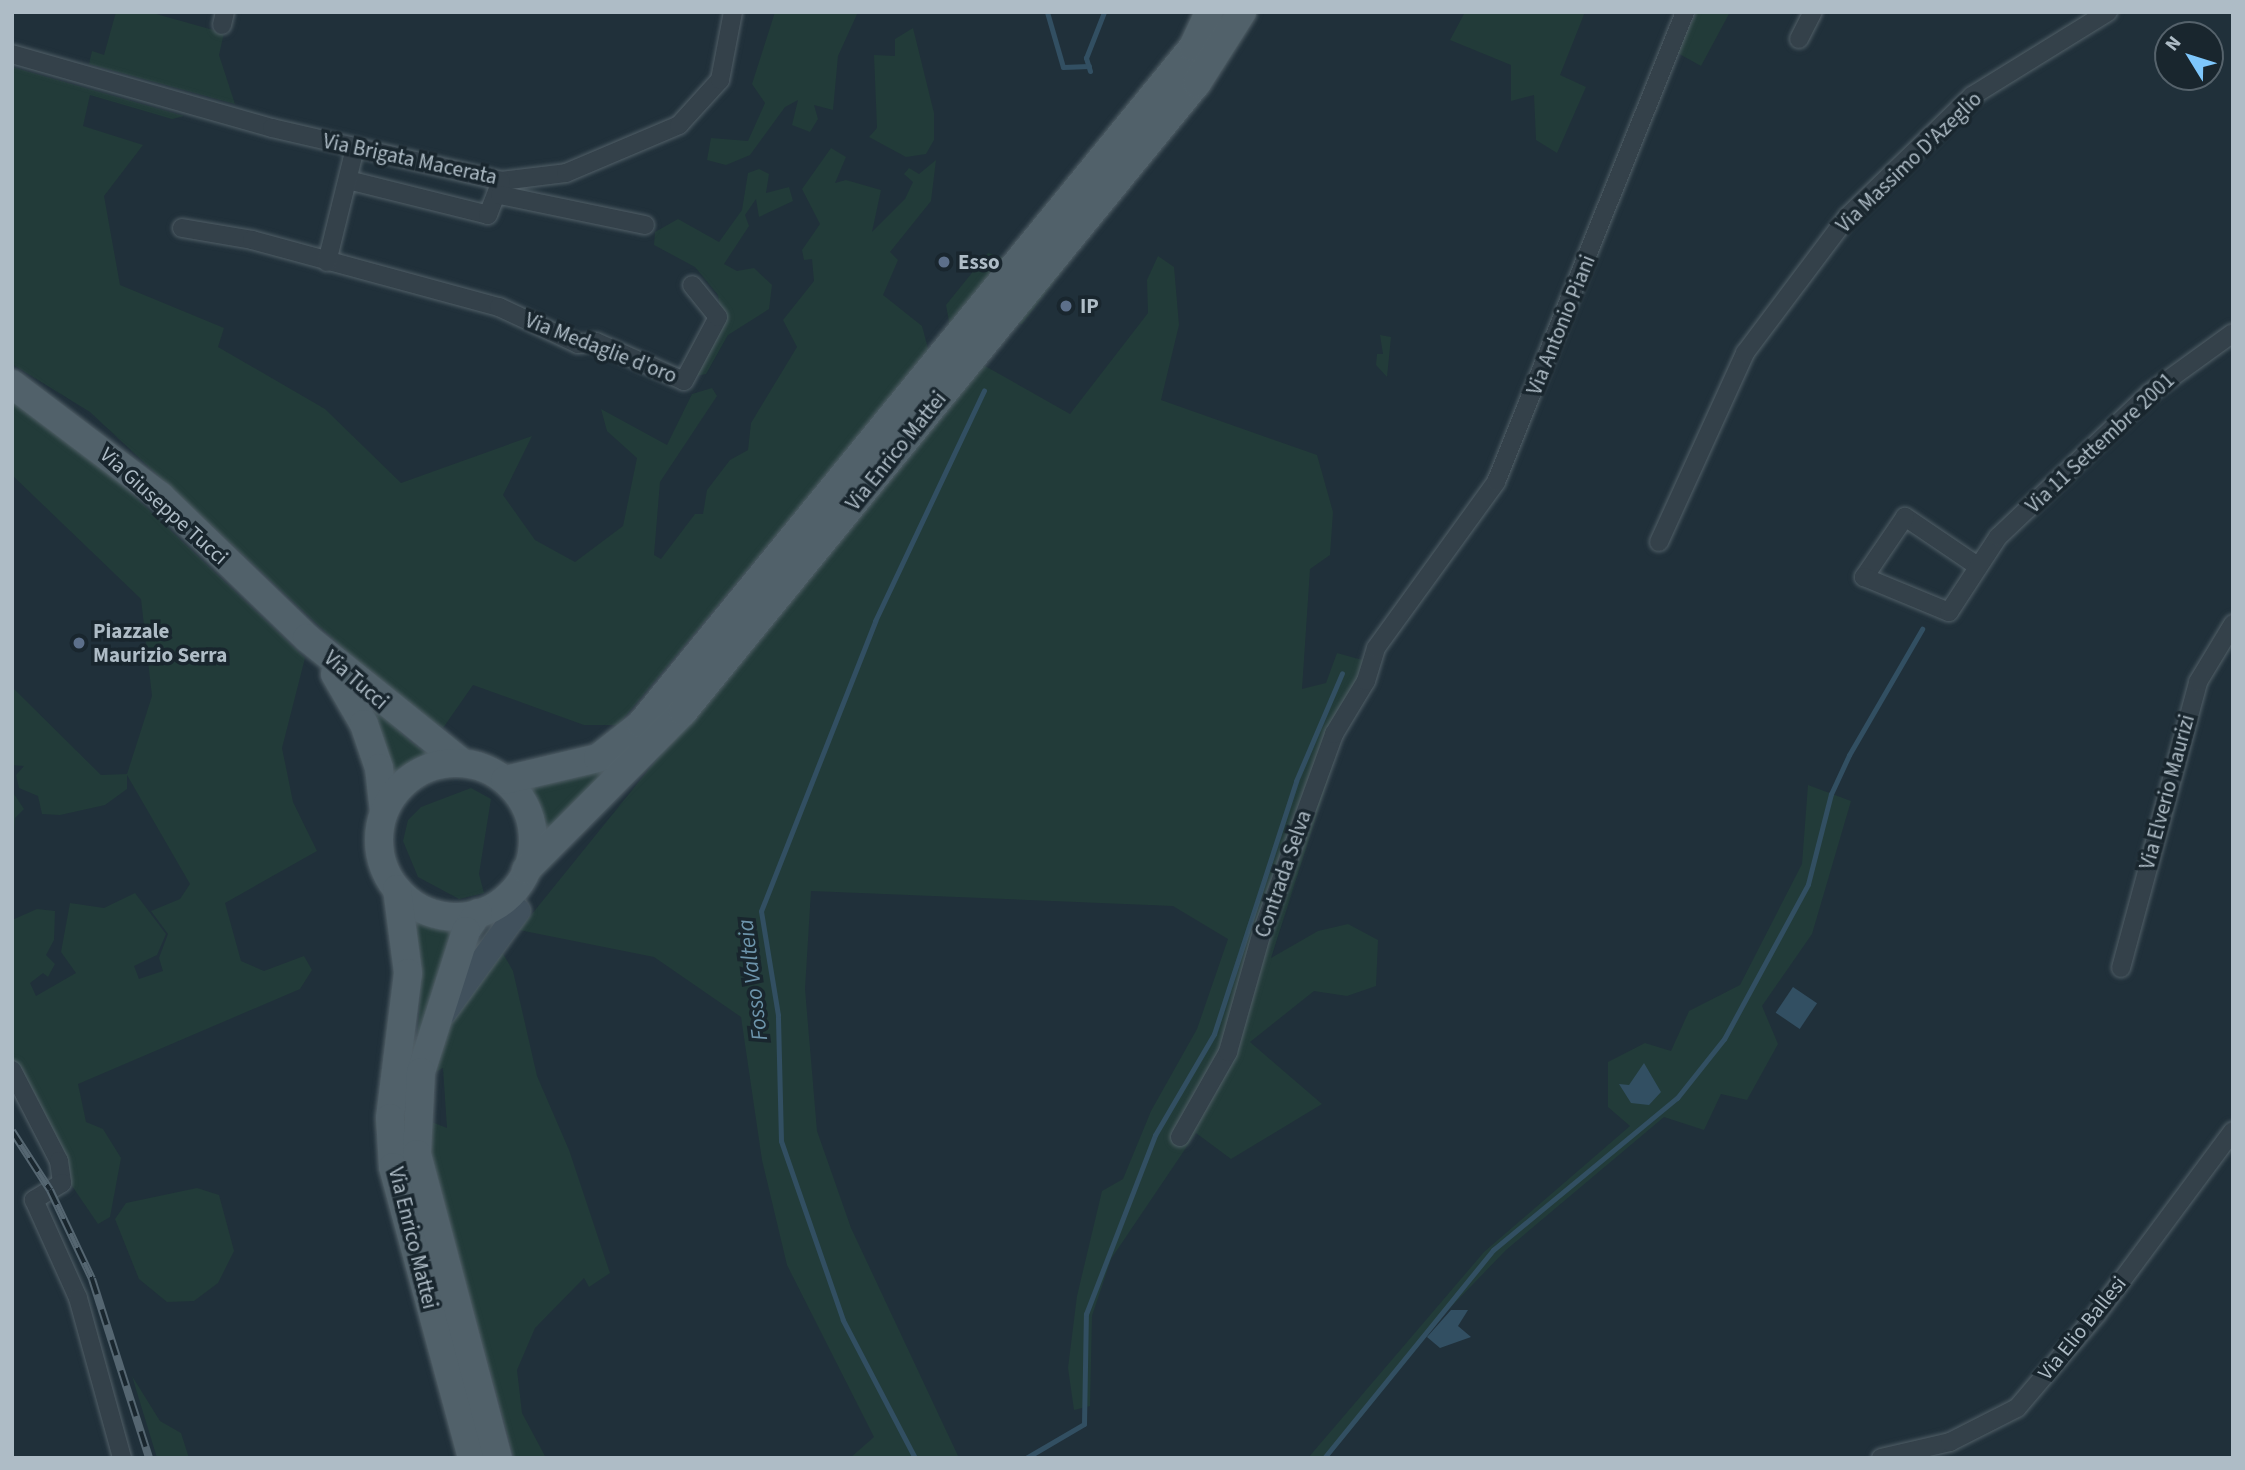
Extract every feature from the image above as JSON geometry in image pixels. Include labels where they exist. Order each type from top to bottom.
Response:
[{"type":"main road","name":"Via Enrico Mattei","points":[[483,770],[598,758],[641,724],[1193,47],[1209,12]]},
{"type":"main road","name":"Via Enrico Mattei","points":[[526,870],[683,712],[1189,93],[1242,12]]},
{"type":"main road","name":"Via Giuseppe Tucci","points":[[12,384],[160,496],[307,638]]},
{"type":"main road","name":"Via Tucci","points":[[307,638],[483,770]]},
{"type":"main road","name":"Via Tucci","points":[[307,638],[364,724],[379,768],[383,812]]},
{"type":"main road","points":[[431,1034],[497,938],[499,907],[526,870],[531,824],[483,770],[416,773],[383,812],[379,846],[397,890],[435,914],[499,907],[683,712]]},
{"type":"main road","name":"Via Enrico Mattei","points":[[397,890],[408,973],[390,1118],[393,1167],[472,1458]]},
{"type":"main road","name":"Via Enrico Mattei","points":[[498,1458],[417,1154],[421,1072],[431,1034],[499,907]]},
{"type":"street","name":"Via Brigata Macerata","points":[[12,54],[501,188],[566,173],[679,125],[720,80],[733,12]]},
{"type":"street","name":"Via Antonio Piani","points":[[1398,617],[1496,482],[1685,12]]},
{"type":"street","points":[[1799,39],[1814,12]]},
{"type":"street","name":"Via Massimo D'Azeglio","points":[[1659,542],[1745,353],[1848,216],[1972,96],[2108,12]]},
{"type":"street","points":[[327,262],[355,148]]},
{"type":"street","points":[[348,180],[488,215],[501,188],[645,225]]},
{"type":"street","name":"Via Medaglie d'oro","points":[[181,228],[327,262],[499,307],[684,381],[718,317],[692,285]]},
{"type":"street","name":"Via 11 Settembre 2001","points":[[1976,565],[1905,517],[1864,577],[1950,612],[1976,565],[2150,393],[2233,333]]},
{"type":"street","name":"Contrada Selva","points":[[1180,1137],[1228,1052],[1262,932],[1334,734],[1398,617]]},
{"type":"street","name":"Via Elverio Maurizi","points":[[2122,968],[2198,682],[2233,624]]},
{"type":"street","points":[[12,1070],[59,1161],[61,1183],[34,1200],[78,1298],[122,1458]]},
{"type":"street","name":"Via Elio Ballesi","points":[[1881,1458],[1950,1442],[2017,1408],[2097,1314],[2233,1131]]},
{"type":"green space","points":[[116,12],[149,12],[224,33],[219,55],[235,104],[89,64],[92,51],[104,55]]},
{"type":"green space","points":[[775,12],[858,12],[838,56],[833,110],[814,105],[818,119],[810,132],[792,125],[798,100],[785,107],[750,155],[726,165],[707,160],[711,138],[748,141],[765,103],[752,84]]},
{"type":"green space","points":[[1465,12],[1585,12],[1560,75],[1586,87],[1557,153],[1536,140],[1534,95],[1511,101],[1511,65],[1450,40]]},
{"type":"green space","points":[[1697,12],[1730,12],[1701,66],[1676,52]]},
{"type":"green space","points":[[913,28],[934,113],[934,140],[926,154],[906,157],[869,137],[877,128],[874,55],[895,56],[895,39]]},
{"type":"green space","points":[[12,67],[184,116],[172,119],[90,95],[83,126],[143,145],[104,196],[120,285],[224,328],[218,347],[325,409],[401,483],[532,436],[503,495],[535,540],[575,562],[623,526],[637,458],[607,431],[601,409],[667,445],[692,394],[712,388],[717,396],[660,482],[654,555],[661,559],[695,514],[703,514],[707,490],[730,460],[748,450],[751,423],[797,347],[783,320],[814,281],[812,259],[804,260],[802,250],[820,224],[802,189],[831,148],[846,157],[835,183],[846,180],[881,190],[872,232],[905,199],[913,182],[904,174],[909,168],[919,174],[936,160],[931,201],[890,252],[898,260],[883,295],[922,326],[929,352],[618,725],[584,725],[473,685],[443,728],[405,706],[90,412],[12,364]]},
{"type":"green space","points":[[759,169],[769,174],[766,193],[789,187],[793,201],[759,217],[756,199],[745,215],[749,226],[724,264],[737,271],[754,268],[772,285],[769,309],[728,335],[706,374],[696,376],[723,326],[718,295],[695,267],[654,245],[655,232],[678,219],[719,242],[742,210],[748,173]]},
{"type":"green space","points":[[1078,250],[1022,324],[1013,322]]},
{"type":"green space","points":[[988,253],[1005,258],[950,327],[946,305]]},
{"type":"green space","points":[[1158,256],[1174,267],[1179,325],[1161,400],[1317,455],[1333,512],[1330,555],[1310,569],[1302,689],[1326,683],[1337,653],[1366,661],[1271,958],[1318,931],[1348,924],[1378,940],[1376,986],[1347,996],[1314,991],[1250,1042],[1322,1104],[1231,1159],[1196,1133],[1111,1259],[1092,1316],[1090,1406],[1074,1410],[1068,1368],[1077,1296],[1102,1191],[1123,1179],[1151,1111],[1197,1029],[1228,939],[1173,906],[811,891],[805,989],[817,1131],[851,1228],[959,1458],[850,1458],[874,1437],[787,1265],[762,1160],[741,1017],[654,957],[519,930],[978,362],[1070,414],[1148,313],[1147,280]]},
{"type":"green space","points":[[1380,335],[1391,337],[1387,377],[1376,365],[1377,354],[1383,354]]},
{"type":"green space","points":[[12,401],[90,454],[305,658],[282,748],[293,802],[317,851],[225,903],[241,961],[264,971],[304,956],[312,970],[300,989],[78,1084],[86,1122],[103,1129],[121,1158],[110,1217],[98,1224],[68,1180],[12,1057],[12,920],[37,909],[55,911],[54,940],[46,955],[55,964],[48,977],[43,973],[30,983],[36,996],[76,973],[61,952],[70,903],[104,908],[135,893],[166,934],[157,955],[134,966],[139,979],[163,971],[159,958],[168,934],[151,911],[180,899],[190,884],[127,775],[127,789],[105,805],[60,815],[42,814],[38,796],[19,788],[16,775],[24,766],[12,765],[12,687],[101,775],[127,774],[152,696],[141,599],[12,475]]},
{"type":"green space","points":[[364,699],[410,741],[429,755],[392,780]]},
{"type":"green space","points":[[638,742],[544,836],[528,787],[588,774]]},
{"type":"green space","points":[[1808,785],[1851,801],[1812,934],[1762,1006],[1778,1044],[1747,1100],[1721,1094],[1704,1130],[1664,1117],[1506,1250],[1448,1310],[1328,1458],[1308,1458],[1484,1252],[1630,1126],[1608,1107],[1608,1062],[1645,1043],[1671,1051],[1689,1011],[1740,985],[1802,864]]},
{"type":"green space","points":[[471,788],[491,799],[479,874],[484,893],[459,899],[418,877],[403,841],[408,820],[421,807]]},
{"type":"green space","points":[[12,791],[24,809],[15,818],[13,853]]},
{"type":"green space","points":[[413,921],[456,931],[417,1046],[420,996]]},
{"type":"green space","points":[[502,952],[513,971],[537,1076],[569,1150],[610,1273],[589,1287],[584,1278],[535,1328],[517,1370],[522,1413],[546,1458],[514,1458],[428,1147],[429,1121],[447,1128],[443,1068],[431,1074],[441,1033]]},
{"type":"green space","points":[[197,1188],[219,1195],[234,1251],[218,1283],[194,1301],[167,1302],[139,1279],[115,1219],[126,1203]]},
{"type":"green space","points":[[132,1376],[160,1421],[181,1433],[189,1458],[157,1458]]},
{"type":"water","points":[[1793,987],[1817,1003],[1800,1029],[1776,1013]]},
{"type":"water","points":[[1644,1063],[1661,1092],[1649,1105],[1631,1103],[1619,1084],[1629,1085]]},
{"type":"water","points":[[1451,1310],[1468,1310],[1458,1326],[1471,1337],[1440,1348],[1427,1337]]},
{"type":"waterway","points":[[1047,12],[1063,67],[1089,66]]},
{"type":"waterway","points":[[1090,71],[1086,58],[1104,12]]},
{"type":"waterway","name":"Fosso Valteia","points":[[915,1458],[843,1320],[781,1141],[778,1015],[761,911],[875,621],[984,390]]},
{"type":"waterway","points":[[1324,1458],[1493,1250],[1677,1098],[1724,1039],[1808,884],[1831,794],[1849,755],[1922,629]]},
{"type":"waterway","points":[[1026,1458],[1084,1424],[1086,1314],[1155,1135],[1214,1034],[1296,781],[1342,673]]},
{"type":"railway","points":[[12,1131],[50,1190],[92,1279],[149,1458]]},
{"type":"place","name":"Esso","points":[[944,262]]},
{"type":"place","name":"IP","points":[[1066,306]]},
{"type":"place","name":"Piazzale Maurizio Serra","points":[[79,643]]}]
